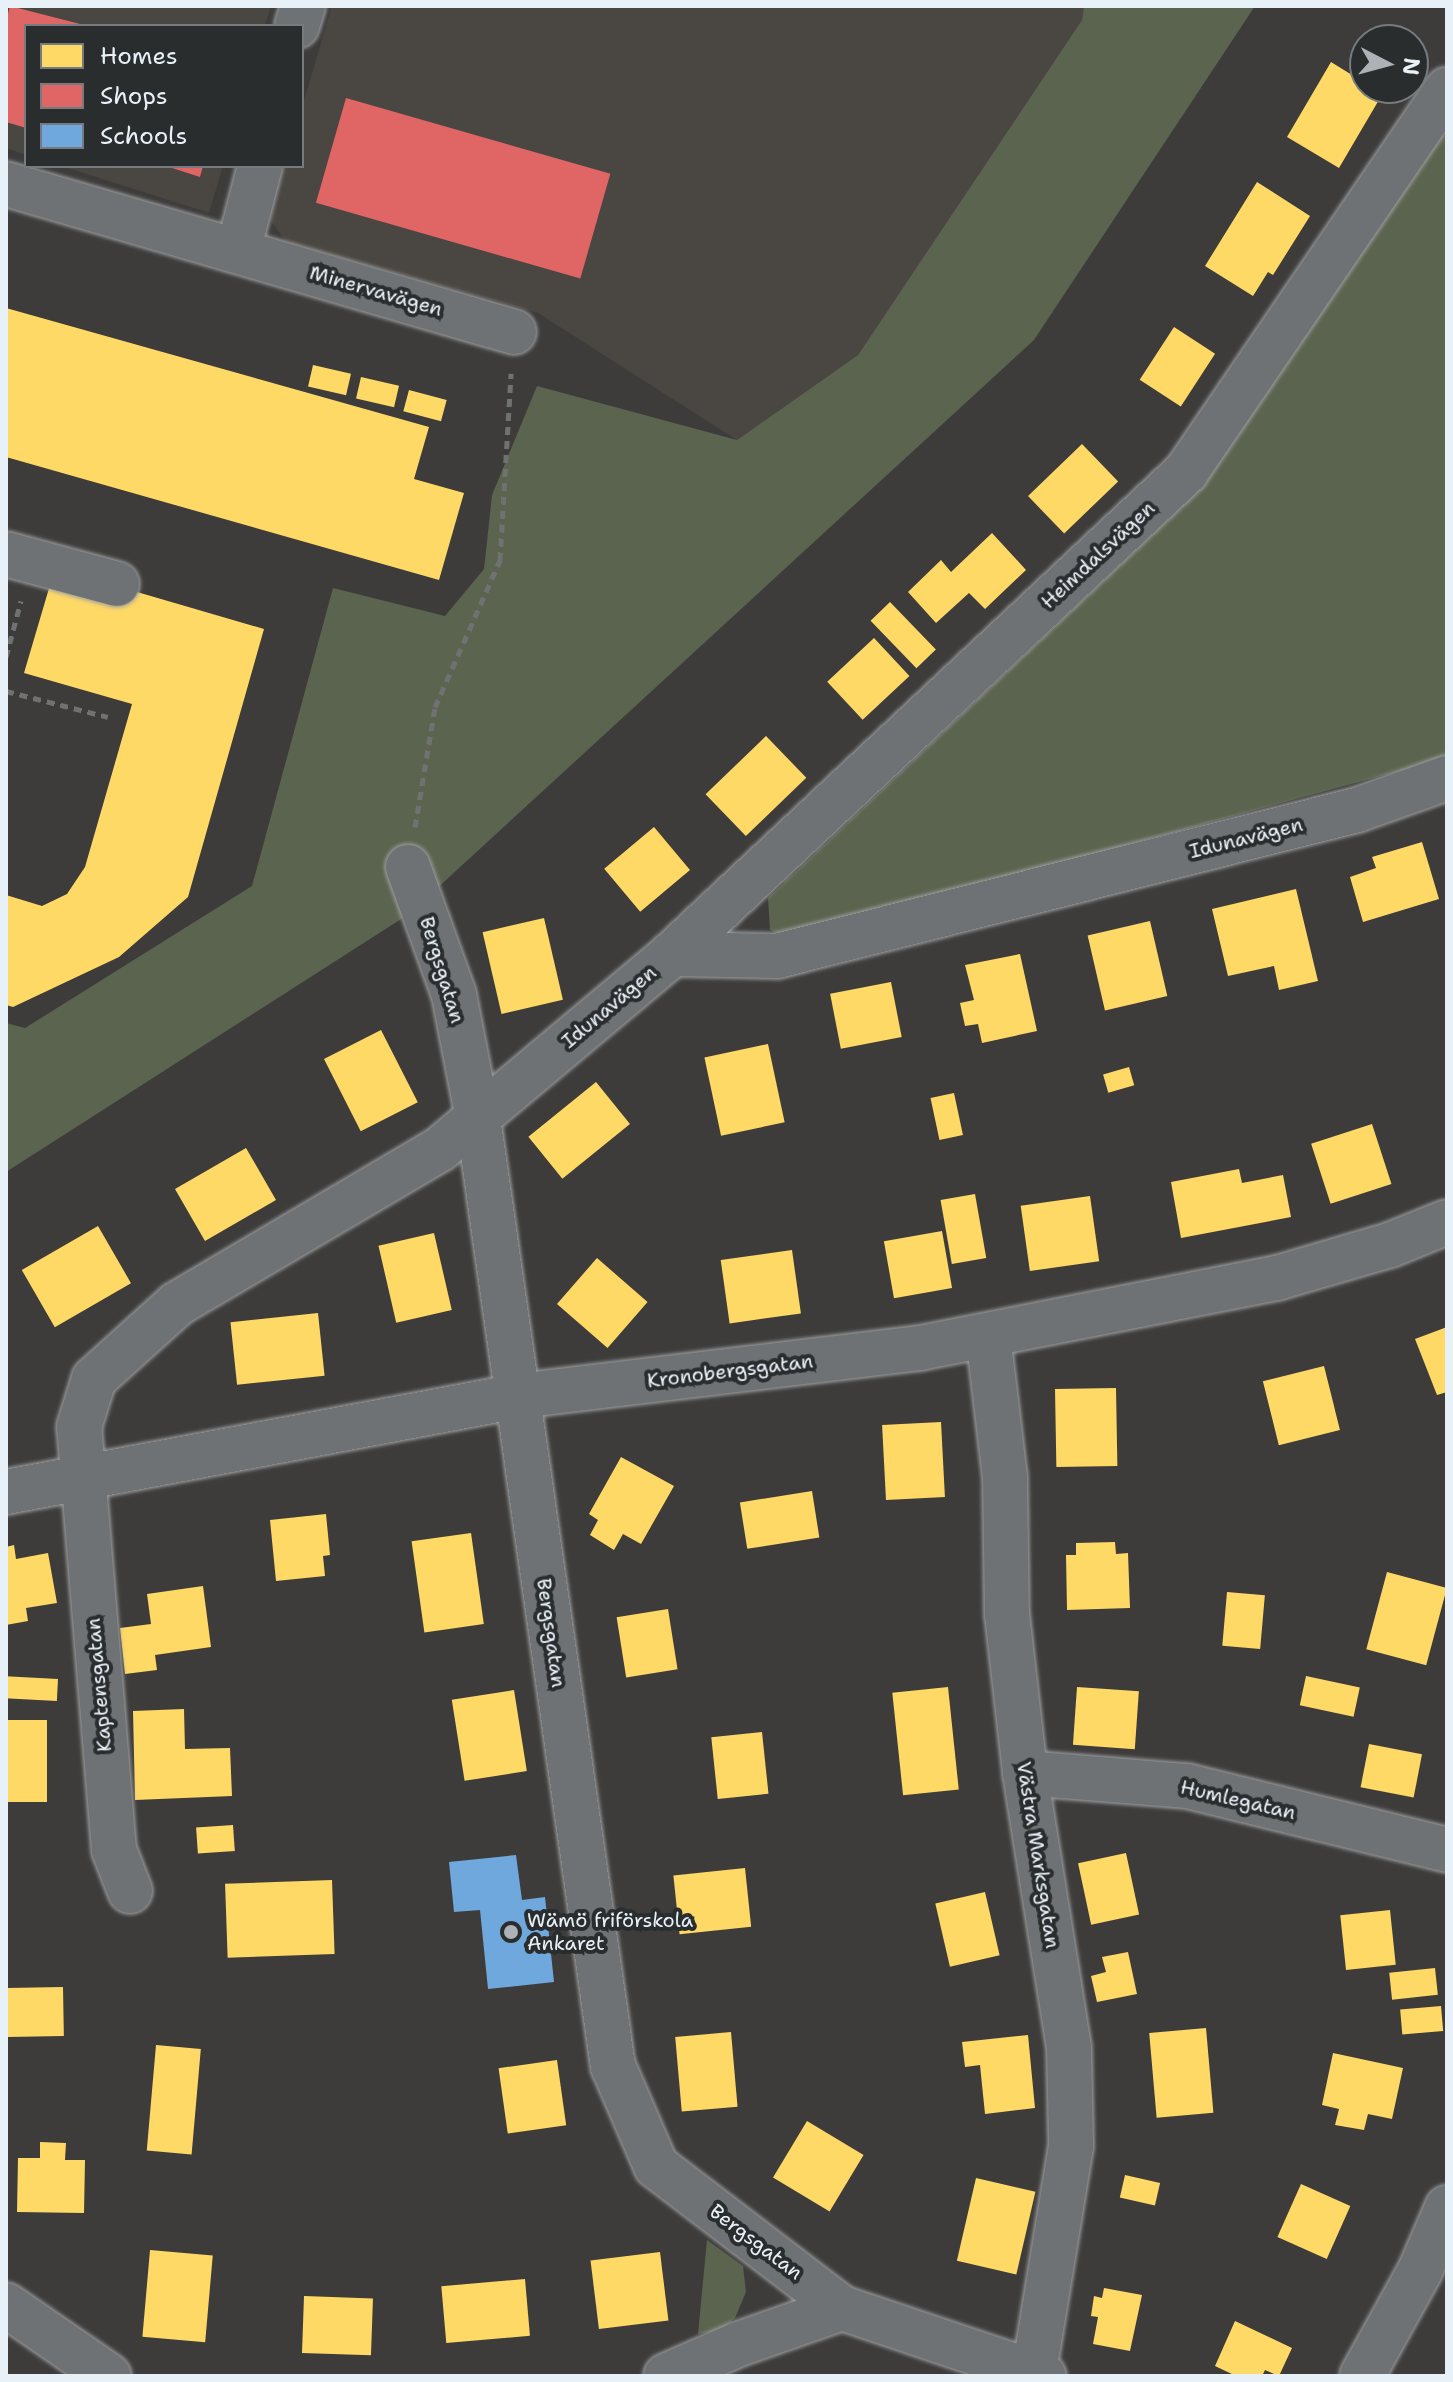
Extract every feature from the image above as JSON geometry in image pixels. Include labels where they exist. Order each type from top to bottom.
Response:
[{"type":"street","name":"Heimdalsvägen","points":[[672,954],[1186,472],[1447,90]]},
{"type":"street","points":[[238,251],[259,168]]},
{"type":"street","name":"Minervavägen","points":[[6,184],[514,332]]},
{"type":"street","points":[[18,558],[117,584]]},
{"type":"street","name":"Idunavägen","points":[[80,1477],[79,1427],[94,1379],[177,1304],[440,1149],[672,954],[777,956],[1357,810],[1447,778]]},
{"type":"street","name":"Bergsgatan","points":[[408,867],[454,995],[478,1118],[613,2066],[656,2166],[842,2308],[1039,2374]]},
{"type":"street","name":"Kronobergsgatan","points":[[6,1492],[518,1396],[920,1348],[1277,1278],[1390,1245],[1447,1222]]},
{"type":"street","name":"Västra Marksgatan","points":[[988,1335],[1005,1477],[1007,1614],[1025,1773],[1069,2047],[1071,2146],[1039,2374]]},
{"type":"street","name":"Kaptensgatan","points":[[80,1477],[114,1850],[130,1891]]},
{"type":"street","name":"Humlegatan","points":[[1025,1773],[1187,1786],[1447,1850]]},
{"type":"street","points":[[1362,2376],[1420,2271],[1447,2208]]},
{"type":"street","points":[[6,2305],[109,2376]]},
{"type":"street","points":[[666,2376],[739,2344],[842,2308]]},
{"type":"path","points":[[408,867],[435,707],[500,560],[514,332]]},
{"type":"path","points":[[6,657],[18,558]]},
{"type":"path","points":[[6,691],[108,717]]},
{"type":"shaded area","points":[[6,6],[271,6],[266,24],[24,24],[24,154],[6,148]]},
{"type":"shaded area","points":[[332,6],[1084,6],[1082,20],[858,355],[737,440],[538,313],[287,242],[269,219],[283,168],[304,168],[304,100]]},
{"type":"shaded area","points":[[68,168],[222,168],[209,213]]},
{"type":"green space","points":[[1084,6],[1255,6],[1034,340],[409,914],[6,1172],[6,1023],[25,1028],[252,886],[333,588],[445,616],[484,569],[492,495],[537,386],[737,440],[858,355],[1082,20]]},
{"type":"green space","points":[[1447,135],[1447,758],[788,937],[770,930],[768,898],[1196,493],[1440,136]]},
{"type":"green space","points":[[707,2240],[743,2266],[746,2292],[735,2318],[720,2330],[698,2334]]},
{"type":"building: Homes","points":[[1331,62],[1349,73],[1349,104],[1377,104],[1339,168],[1287,137]]},
{"type":"building: Homes","points":[[1257,182],[1310,216],[1273,275],[1268,272],[1253,296],[1205,266]]},
{"type":"building: Homes","points":[[6,308],[429,427],[414,479],[464,493],[439,580],[6,457]]},
{"type":"building: Homes","points":[[1174,327],[1215,354],[1181,407],[1140,380]]},
{"type":"building: Homes","points":[[313,365],[351,374],[346,395],[308,386]]},
{"type":"building: Homes","points":[[361,377],[399,386],[394,407],[356,398]]},
{"type":"building: Homes","points":[[409,390],[447,400],[441,421],[403,411]]},
{"type":"building: Homes","points":[[1082,444],[1118,481],[1064,534],[1028,496]]},
{"type":"building: Homes","points":[[992,533],[1026,570],[985,609],[969,593],[936,623],[908,592],[941,560],[951,572]]},
{"type":"building: Homes","points":[[55,568],[264,629],[188,897],[119,957],[13,1007],[6,1005],[6,895],[42,906],[67,894],[85,867],[132,704],[24,673]]},
{"type":"building: Homes","points":[[890,602],[936,649],[916,668],[871,621]]},
{"type":"building: Homes","points":[[874,638],[909,676],[863,720],[827,682]]},
{"type":"building: Homes","points":[[766,736],[806,778],[746,836],[706,794]]},
{"type":"building: Homes","points":[[654,827],[690,870],[640,912],[604,869]]},
{"type":"building: Homes","points":[[1422,842],[1439,899],[1363,922],[1350,877],[1376,868],[1372,857]]},
{"type":"building: Homes","points":[[1296,889],[1318,981],[1279,990],[1274,966],[1228,976],[1212,909]]},
{"type":"building: Homes","points":[[544,918],[563,1000],[502,1014],[483,932]]},
{"type":"building: Homes","points":[[1150,921],[1167,996],[1105,1010],[1088,935]]},
{"type":"building: Homes","points":[[1020,954],[1037,1031],[982,1043],[978,1024],[965,1026],[960,1003],[974,1000],[965,965]]},
{"type":"building: Homes","points":[[891,982],[902,1037],[841,1049],[830,994]]},
{"type":"building: Homes","points":[[381,1030],[418,1102],[361,1131],[324,1059]]},
{"type":"building: Homes","points":[[768,1044],[785,1122],[721,1136],[704,1058]]},
{"type":"building: Homes","points":[[1129,1067],[1134,1085],[1108,1093],[1103,1074]]},
{"type":"building: Homes","points":[[596,1082],[630,1124],[562,1179],[528,1137]]},
{"type":"building: Homes","points":[[954,1093],[963,1135],[939,1140],[931,1098]]},
{"type":"building: Homes","points":[[1372,1124],[1391,1184],[1331,1204],[1311,1144]]},
{"type":"building: Homes","points":[[246,1148],[276,1200],[205,1241],[175,1189]]},
{"type":"building: Homes","points":[[1239,1169],[1242,1183],[1283,1175],[1291,1217],[1181,1238],[1171,1182]]},
{"type":"building: Homes","points":[[975,1194],[986,1258],[952,1264],[941,1200]]},
{"type":"building: Homes","points":[[1090,1196],[1099,1261],[1030,1271],[1021,1206]]},
{"type":"building: Homes","points":[[98,1226],[131,1283],[55,1327],[22,1270]]},
{"type":"building: Homes","points":[[942,1231],[952,1288],[894,1298],[884,1241]]},
{"type":"building: Homes","points":[[434,1233],[452,1310],[396,1323],[378,1246]]},
{"type":"building: Homes","points":[[792,1250],[801,1313],[730,1323],[721,1260]]},
{"type":"building: Homes","points":[[597,1258],[648,1302],[608,1348],[557,1304]]},
{"type":"building: Homes","points":[[318,1313],[325,1376],[237,1385],[230,1322]]},
{"type":"building: Homes","points":[[1447,1327],[1447,1392],[1437,1395],[1415,1339]]},
{"type":"building: Homes","points":[[1324,1366],[1340,1430],[1279,1445],[1263,1381]]},
{"type":"building: Homes","points":[[1116,1388],[1117,1466],[1056,1467],[1055,1389]]},
{"type":"building: Homes","points":[[941,1422],[945,1497],[886,1500],[882,1425]]},
{"type":"building: Homes","points":[[621,1457],[674,1486],[641,1544],[623,1534],[614,1550],[590,1535],[598,1520],[589,1514]]},
{"type":"building: Homes","points":[[812,1491],[819,1537],[747,1549],[740,1502]]},
{"type":"building: Homes","points":[[326,1514],[330,1555],[323,1556],[325,1576],[276,1581],[270,1520]]},
{"type":"building: Homes","points":[[471,1533],[484,1624],[424,1632],[412,1541]]},
{"type":"building: Homes","points":[[1115,1542],[1116,1554],[1128,1553],[1130,1608],[1067,1610],[1066,1555],[1076,1555],[1076,1543]]},
{"type":"building: Homes","points":[[14,1545],[16,1559],[48,1553],[57,1603],[26,1608],[28,1621],[6,1625],[6,1547]]},
{"type":"building: Homes","points":[[1387,1572],[1447,1588],[1426,1665],[1366,1649]]},
{"type":"building: Homes","points":[[203,1586],[211,1647],[155,1655],[157,1670],[125,1674],[120,1628],[151,1624],[147,1594]]},
{"type":"building: Homes","points":[[1227,1592],[1265,1595],[1260,1649],[1222,1646]]},
{"type":"building: Homes","points":[[668,1609],[678,1669],[626,1677],[617,1617]]},
{"type":"building: Homes","points":[[6,1676],[58,1679],[57,1701],[6,1698]]},
{"type":"building: Homes","points":[[1306,1676],[1360,1687],[1354,1717],[1300,1705]]},
{"type":"building: Homes","points":[[948,1687],[959,1789],[903,1795],[892,1693]]},
{"type":"building: Homes","points":[[1077,1687],[1139,1691],[1135,1749],[1073,1745]]},
{"type":"building: Homes","points":[[514,1690],[527,1771],[465,1781],[452,1700]]},
{"type":"building: Homes","points":[[184,1709],[185,1749],[230,1748],[232,1796],[135,1800],[133,1711]]},
{"type":"building: Homes","points":[[6,1720],[47,1720],[47,1802],[6,1802]]},
{"type":"building: Homes","points":[[762,1732],[768,1794],[718,1799],[711,1737]]},
{"type":"building: Homes","points":[[1369,1744],[1422,1754],[1414,1797],[1361,1787]]},
{"type":"building: Homes","points":[[233,1825],[235,1851],[198,1854],[196,1828]]},
{"type":"building: Homes","points":[[1126,1853],[1139,1915],[1091,1925],[1078,1863]]},
{"type":"building: Homes","points":[[745,1868],[751,1927],[680,1934],[673,1876]]},
{"type":"building: Homes","points":[[332,1880],[335,1954],[228,1958],[225,1884]]},
{"type":"building: Homes","points":[[985,1892],[1000,1955],[950,1967],[935,1903]]},
{"type":"building: Homes","points":[[1390,1910],[1396,1965],[1346,1970],[1340,1915]]},
{"type":"building: Homes","points":[[1128,1952],[1137,1994],[1097,2002],[1091,1976],[1106,1972],[1102,1957]]},
{"type":"building: Homes","points":[[1435,1968],[1438,1995],[1392,2000],[1389,1973]]},
{"type":"building: Homes","points":[[63,1987],[64,2036],[7,2037],[6,1988]]},
{"type":"building: Homes","points":[[1441,2006],[1443,2031],[1402,2034],[1400,2010]]},
{"type":"building: Homes","points":[[1206,2028],[1213,2113],[1157,2118],[1149,2033]]},
{"type":"building: Homes","points":[[731,2032],[738,2107],[682,2112],[675,2037]]},
{"type":"building: Homes","points":[[1028,2035],[1035,2108],[985,2114],[980,2065],[965,2067],[962,2042]]},
{"type":"building: Homes","points":[[156,2045],[201,2049],[192,2155],[147,2151]]},
{"type":"building: Homes","points":[[1333,2053],[1403,2068],[1392,2119],[1368,2114],[1364,2130],[1335,2125],[1339,2109],[1322,2105]]},
{"type":"building: Homes","points":[[557,2060],[566,2125],[508,2134],[499,2068]]},
{"type":"building: Homes","points":[[807,2121],[864,2155],[830,2212],[773,2178]]},
{"type":"building: Homes","points":[[40,2142],[66,2143],[65,2160],[85,2160],[84,2213],[17,2212],[18,2158],[40,2158]]},
{"type":"building: Homes","points":[[1125,2175],[1160,2183],[1155,2206],[1120,2197]]},
{"type":"building: Homes","points":[[976,2178],[1035,2192],[1016,2275],[957,2261]]},
{"type":"building: Homes","points":[[1301,2184],[1350,2206],[1327,2259],[1277,2237]]},
{"type":"building: Homes","points":[[150,2250],[213,2255],[205,2342],[142,2337]]},
{"type":"building: Homes","points":[[660,2252],[668,2320],[599,2329],[591,2261]]},
{"type":"building: Homes","points":[[525,2279],[530,2336],[446,2343],[441,2286]]},
{"type":"building: Homes","points":[[1104,2288],[1142,2295],[1130,2351],[1093,2344],[1098,2317],[1091,2316],[1094,2296],[1102,2298]]},
{"type":"building: Homes","points":[[304,2296],[373,2298],[371,2355],[302,2353]]},
{"type":"building: Homes","points":[[1235,2321],[1292,2348],[1279,2376],[1265,2370],[1262,2376],[1236,2376],[1215,2366]]},
{"type":"building: Shops","points":[[10,6],[80,24],[24,24],[24,127],[6,122],[6,21]]},
{"type":"building: Shops","points":[[346,98],[610,174],[580,279],[316,203]]},
{"type":"building: Shops","points":[[172,168],[202,168],[200,177]]},
{"type":"building: Schools","points":[[516,1855],[522,1900],[545,1897],[554,1982],[488,1989],[480,1910],[454,1912],[449,1862]]},
{"type":"place","name":"Wämö friförskola Ankaret","points":[[511,1932]]}]
